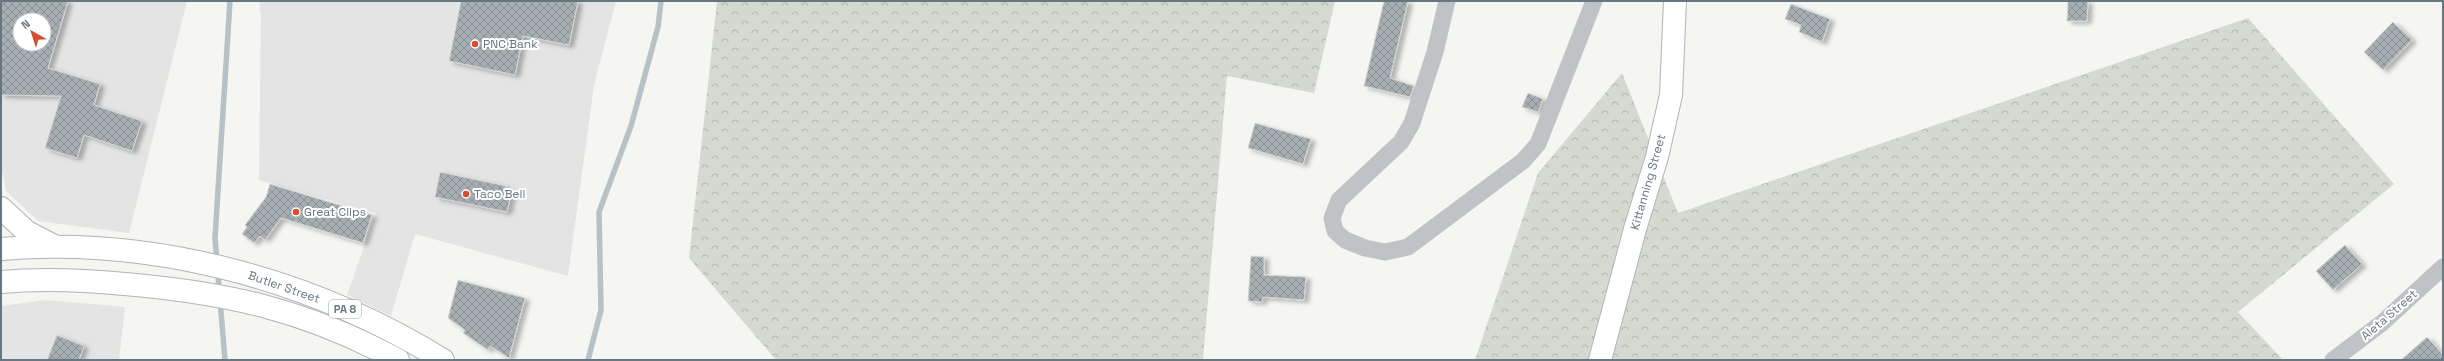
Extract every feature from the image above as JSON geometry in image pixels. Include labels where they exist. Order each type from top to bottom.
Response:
[{"type":"main road","name":"Kittanning Street","points":[[1600,360],[1635,229],[1657,157],[1669,103],[1674,1]]},
{"type":"main road","points":[[1,208],[27,232],[59,248]]},
{"type":"main road","name":"PA 8","points":[[1,249],[59,248]]},
{"type":"main road","name":"Butler Street","points":[[59,248],[160,256],[242,273],[288,287],[346,309],[376,323],[443,360]]},
{"type":"main road","name":"Butler Street","points":[[1,282],[58,280],[153,286],[236,298],[281,310],[324,325],[398,360]]},
{"type":"street","points":[[1446,1],[1435,52],[1412,123],[1401,142],[1339,200],[1332,218],[1336,231],[1345,240],[1365,248],[1385,252],[1408,247],[1523,161],[1538,144],[1594,1]]},
{"type":"street","name":"Aleta Street","points":[[2333,360],[2382,323],[2443,267]]},
{"type":"shaded area","points":[[1,1],[187,1],[129,233],[38,221],[6,191],[1,165]]},
{"type":"shaded area","points":[[259,1],[616,1],[594,85],[568,276],[415,234],[391,316],[347,295],[376,213],[259,180],[261,16]]},
{"type":"shaded area","points":[[46,300],[125,307],[119,360],[1,360],[1,306]]},
{"type":"green space","points":[[717,1],[1335,1],[1314,93],[1227,76],[1203,360],[776,360],[689,258]]},
{"type":"green space","points":[[2248,18],[2394,184],[2238,312],[2283,360],[1475,360],[1538,173],[1622,73],[1678,213]]},
{"type":"building","points":[[1,1],[68,1],[48,68],[100,84],[94,105],[142,121],[132,151],[84,135],[77,158],[45,148],[61,96],[1,95]]},
{"type":"building","points":[[461,1],[578,1],[569,45],[523,36],[515,75],[449,61]]},
{"type":"building","points":[[1384,1],[1408,1],[1390,78],[1414,86],[1410,97],[1364,86]]},
{"type":"building","points":[[2068,1],[2088,1],[2087,21],[2067,21]]},
{"type":"building","points":[[1791,4],[1830,19],[1822,42],[1799,32],[1801,25],[1785,19]]},
{"type":"building","points":[[2393,22],[2412,40],[2383,70],[2364,52]]},
{"type":"building","points":[[1528,93],[1543,99],[1538,112],[1522,107]]},
{"type":"building","points":[[1255,123],[1311,139],[1303,164],[1248,148]]},
{"type":"building","points":[[440,172],[506,186],[505,189],[512,190],[507,212],[435,197]]},
{"type":"building","points":[[270,184],[372,215],[363,243],[281,218],[265,240],[260,236],[254,243],[242,234],[247,227],[245,225],[266,197]]},
{"type":"building","points":[[2345,245],[2362,264],[2333,290],[2316,271]]},
{"type":"building","points":[[1251,256],[1264,257],[1264,275],[1306,277],[1304,300],[1263,297],[1262,302],[1248,301]]},
{"type":"building","points":[[458,280],[525,298],[509,358],[490,346],[488,350],[463,333],[465,330],[448,318]]},
{"type":"building","points":[[57,335],[84,346],[79,360],[47,360]]},
{"type":"building","points":[[2427,337],[2443,355],[2443,360],[2401,360]]},
{"type":"waterway","points":[[217,262],[215,238],[230,1]]},
{"type":"waterway","points":[[588,360],[601,310],[599,212],[631,126],[658,27],[661,1]]},
{"type":"waterway","points":[[218,271],[219,292]]},
{"type":"waterway","points":[[220,300],[225,360]]},
{"type":"place","name":"PNC Bank","points":[[475,44]]},
{"type":"place","name":"Taco Bell","points":[[466,194]]},
{"type":"place","name":"Great Clips","points":[[296,212]]}]
